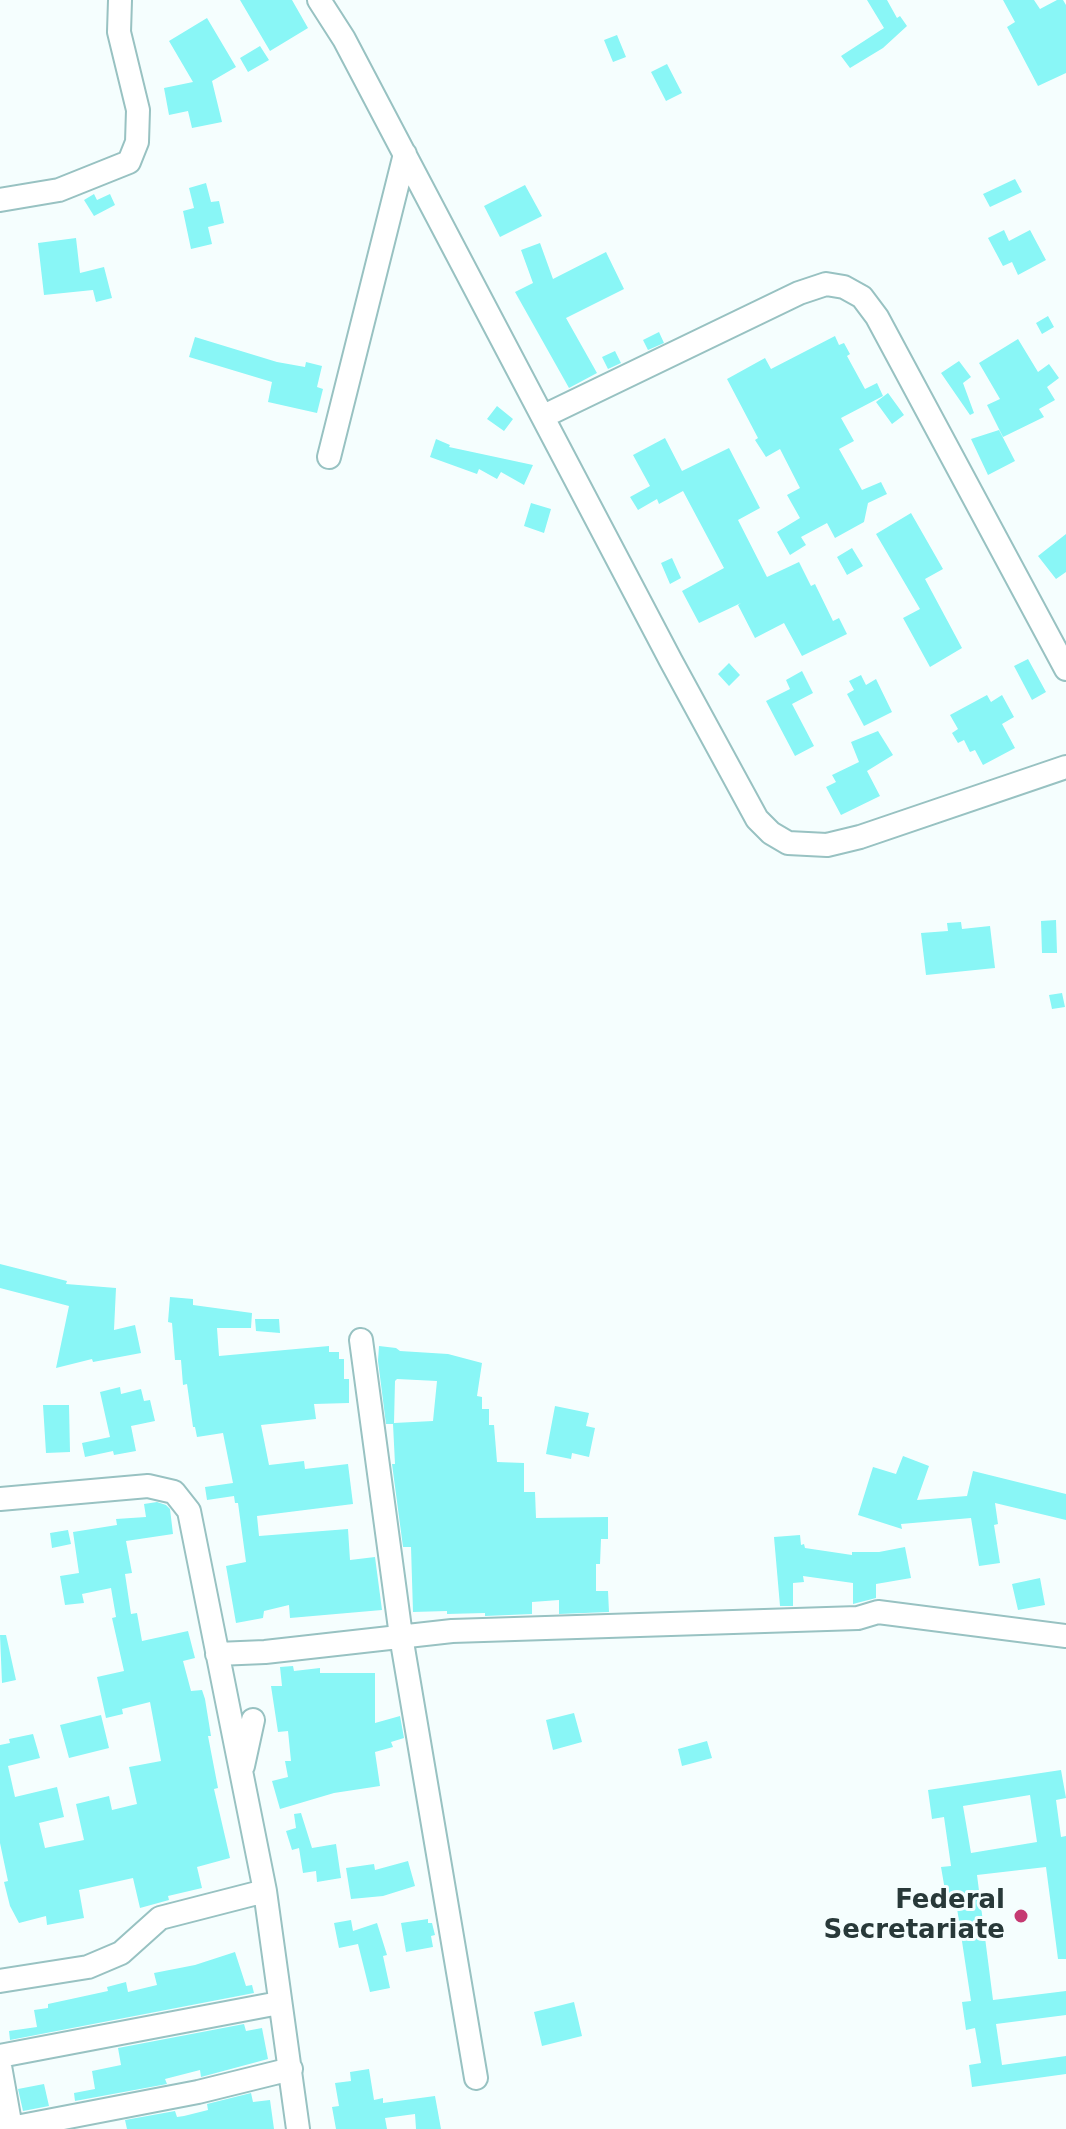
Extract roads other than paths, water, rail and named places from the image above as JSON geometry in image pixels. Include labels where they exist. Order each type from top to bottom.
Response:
[{"type":"street","points":[[0,200],[59,190],[129,162],[137,142],[138,110],[119,32],[120,0]]},
{"type":"street","points":[[319,0],[344,39],[757,819],[771,833],[788,843],[827,845],[860,837],[1066,767]]},
{"type":"street","points":[[329,457],[405,154]]},
{"type":"street","points":[[544,416],[799,293],[826,284],[844,287],[862,297],[877,317],[1066,669]]},
{"type":"street","points":[[361,1340],[401,1636],[476,2078]]},
{"type":"street","points":[[0,1499],[148,1486],[174,1492],[189,1511],[265,1891],[298,2129]]},
{"type":"street","points":[[217,1654],[265,1652],[452,1631],[858,1618],[878,1612],[1066,1636]]},
{"type":"street","points":[[241,1776],[253,1720]]},
{"type":"street","points":[[0,1981],[88,1967],[121,1953],[160,1918],[265,1891]]},
{"type":"street","points":[[0,2056],[279,2003]]},
{"type":"street","points":[[0,2066],[8,2129],[198,2092],[291,2069]]},
{"type":"place","name":"Federal Secretariate","points":[[1021,1916]]}]
